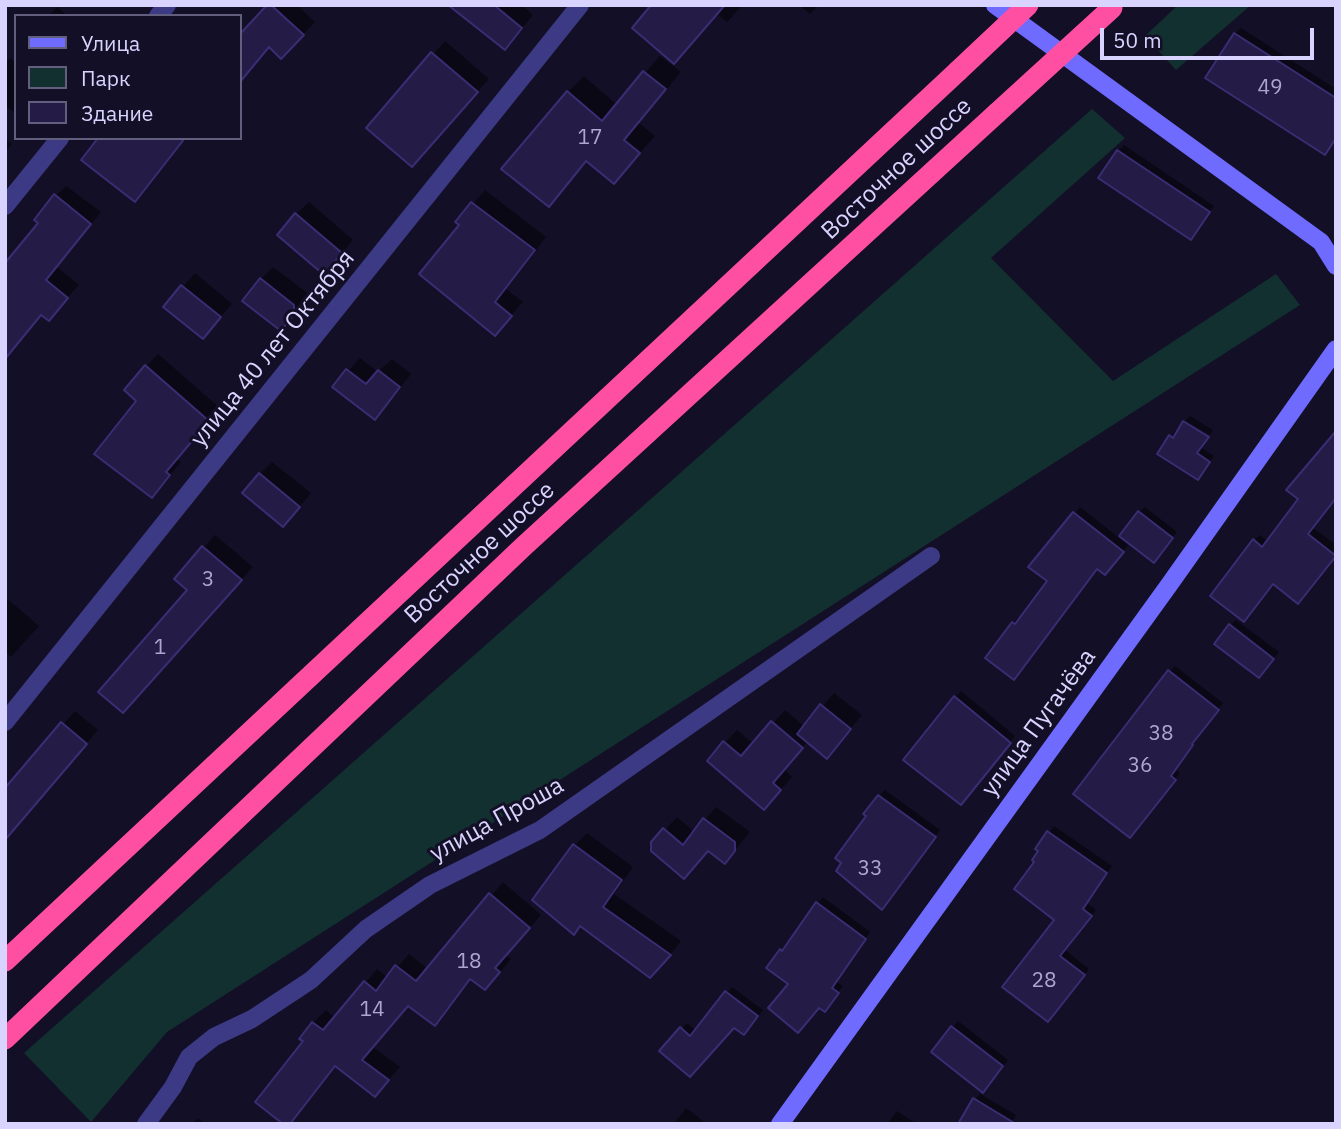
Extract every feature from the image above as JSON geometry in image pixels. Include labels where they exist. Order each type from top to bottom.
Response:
[{"type":"highway","name":"Восточное шоссе","points":[[5,961],[1028,5]]},
{"type":"highway","name":"Восточное шоссе","points":[[5,1039],[524,546],[1113,7]]},
{"type":"street","name":"улица 40 лет Октября","points":[[5,722],[580,5]]},
{"type":"street","points":[[995,5],[1328,246],[1336,267]]},
{"type":"street","points":[[5,206],[58,140]]},
{"type":"street","name":"улица Пугачёва","points":[[780,1124],[1336,349]]},
{"type":"street","name":"улица Проша","points":[[146,1124],[173,1087],[189,1057],[214,1037],[252,1019],[311,980],[366,929],[430,885],[540,830],[931,556]]},
{"type":"green space","points":[[1178,5],[1251,5],[1176,70],[1145,36]]},
{"type":"green space","points":[[1092,109],[1125,138],[991,258],[1113,381],[1276,274],[1300,305],[167,1032],[91,1122],[24,1053]]},
{"type":"building","points":[[267,5],[271,5],[304,35],[281,59],[269,47],[242,80],[242,32]]},
{"type":"building","points":[[448,5],[494,5],[522,28],[505,50]]},
{"type":"building","points":[[651,5],[725,5],[674,64],[632,28]]},
{"type":"building","points":[[1234,33],[1336,98],[1336,138],[1325,155],[1205,78]]},
{"type":"building","points":[[431,52],[478,92],[412,167],[366,128]]},
{"type":"building","points":[[643,71],[666,89],[624,140],[640,153],[614,184],[586,161],[549,207],[501,169],[567,91],[602,121]]},
{"type":"building","points":[[96,140],[183,140],[135,202],[81,160]]},
{"type":"building","points":[[1117,150],[1210,212],[1191,240],[1098,178]]},
{"type":"building","points":[[54,194],[91,224],[46,280],[68,298],[49,321],[41,315],[5,359],[5,263],[38,223],[34,220]]},
{"type":"building","points":[[471,202],[535,250],[495,302],[512,316],[495,336],[419,274],[459,225],[455,222]]},
{"type":"building","points":[[295,213],[342,253],[324,275],[277,235]]},
{"type":"building","points":[[260,278],[294,305],[294,314],[281,331],[242,301]]},
{"type":"building","points":[[181,285],[221,317],[203,339],[163,307]]},
{"type":"building","points":[[145,365],[209,421],[166,472],[170,475],[152,498],[94,454],[136,401],[124,390]]},
{"type":"building","points":[[346,369],[366,384],[378,370],[400,387],[375,420],[332,387]]},
{"type":"building","points":[[1183,421],[1209,437],[1197,453],[1210,462],[1198,480],[1157,454],[1169,435],[1173,438]]},
{"type":"building","points":[[1336,431],[1336,498],[1308,534],[1336,556],[1298,604],[1273,584],[1244,622],[1210,596],[1253,539],[1262,547],[1298,499],[1286,490]]},
{"type":"building","points":[[259,473],[300,507],[283,527],[242,493]]},
{"type":"building","points":[[1138,511],[1173,538],[1154,563],[1119,536]]},
{"type":"building","points":[[1073,512],[1124,552],[1105,575],[1097,569],[1014,680],[985,658],[1047,581],[1028,567]]},
{"type":"building","points":[[202,546],[242,580],[123,713],[98,692],[187,590],[174,579]]},
{"type":"building","points":[[1229,624],[1274,659],[1259,678],[1214,644]]},
{"type":"building","points":[[1168,670],[1219,710],[1171,776],[1176,780],[1130,838],[1073,794]]},
{"type":"building","points":[[954,696],[1011,743],[961,805],[903,760]]},
{"type":"building","points":[[820,704],[851,729],[827,759],[797,734]]},
{"type":"building","points":[[771,721],[803,748],[773,783],[781,790],[764,810],[707,761],[723,741],[741,756]]},
{"type":"building","points":[[61,722],[87,744],[5,840],[5,788]]},
{"type":"building","points":[[878,795],[936,837],[882,910],[836,871],[841,863],[835,858]]},
{"type":"building","points":[[703,818],[735,842],[735,851],[725,864],[708,851],[684,879],[651,851],[651,842],[663,828],[683,845]]},
{"type":"building","points":[[1047,831],[1107,873],[1083,909],[1092,916],[1060,956],[1085,975],[1048,1022],[1002,987],[1054,920],[1014,889],[1034,862],[1032,860],[1038,851],[1035,849]]},
{"type":"building","points":[[573,844],[622,880],[603,907],[671,955],[650,978],[580,926],[574,935],[532,900]]},
{"type":"building","points":[[489,893],[530,928],[495,968],[500,972],[485,990],[470,979],[435,1026],[408,1006],[362,1060],[389,1080],[375,1097],[335,1066],[290,1124],[283,1124],[255,1102],[303,1041],[299,1039],[312,1022],[323,1030],[364,981],[376,991],[395,965],[416,981]]},
{"type":"building","points":[[816,902],[866,939],[832,988],[839,993],[825,1012],[819,1008],[798,1033],[768,1008],[788,984],[766,968],[780,949],[782,951]]},
{"type":"building","points":[[725,991],[758,1016],[744,1035],[734,1028],[690,1077],[659,1051],[680,1027],[690,1036]]},
{"type":"building","points":[[951,1026],[1003,1066],[983,1093],[931,1052]]},
{"type":"building","points":[[973,1098],[1016,1124],[958,1124]]}]
